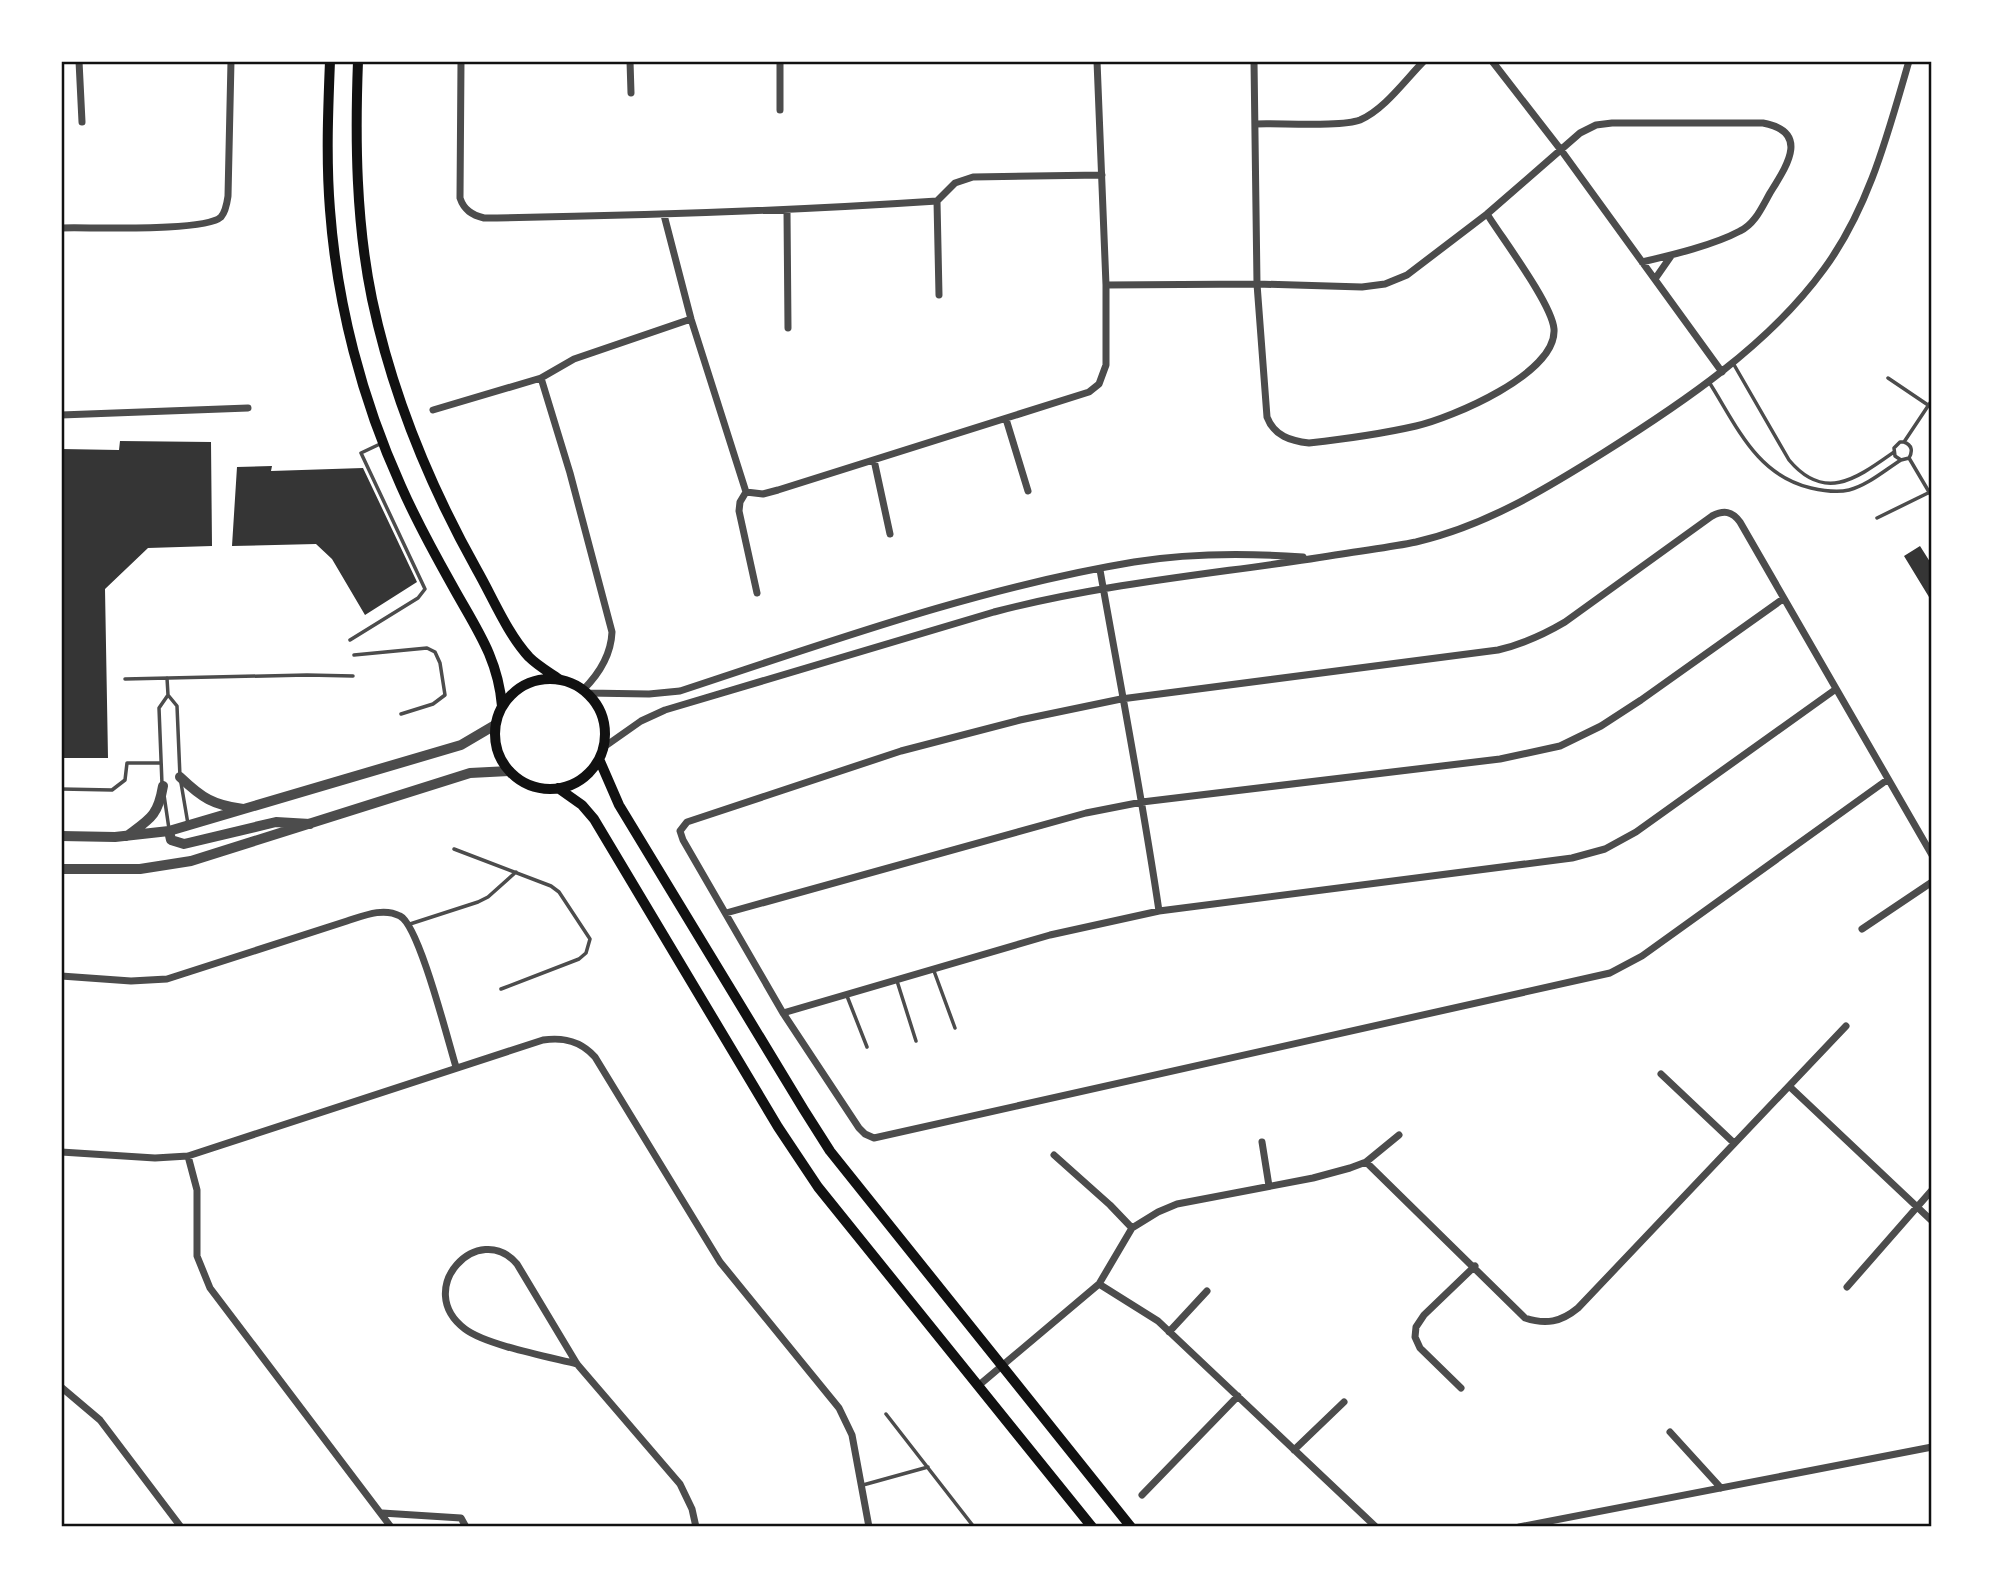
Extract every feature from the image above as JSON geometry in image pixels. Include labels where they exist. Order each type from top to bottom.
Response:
[{"type":"main road","points":[[330,61],[328,175],[335,261],[345,313],[383,443],[423,531],[491,656],[500,684],[502,706]]},
{"type":"main road","points":[[358,61],[357,148],[366,265],[385,349],[409,427],[462,542],[510,629],[529,656],[558,679],[585,692],[597,706],[604,721],[604,747],[599,759],[580,780],[558,788],[531,786],[509,771],[498,752],[494,736],[495,725],[502,706],[513,692],[541,679],[558,679]]},
{"type":"main road","points":[[599,759],[619,805],[804,1111],[831,1151],[884,1221],[1131,1527]]},
{"type":"main road","points":[[558,788],[582,805],[594,819],[778,1127],[818,1187],[1092,1527]]},
{"type":"street","points":[[79,61],[82,122]]},
{"type":"street","points":[[61,228],[190,226],[213,222],[221,216],[229,196],[231,61]]},
{"type":"street","points":[[461,61],[460,198],[467,211],[484,218],[787,211],[937,201],[955,183],[972,177],[1102,175]]},
{"type":"street","points":[[631,61],[631,93]]},
{"type":"street","points":[[780,61],[780,110]]},
{"type":"street","points":[[746,492],[763,494],[1089,393],[1099,384],[1106,365],[1106,285],[1097,61]]},
{"type":"street","points":[[1254,61],[1257,284],[1267,417],[1269,424],[1279,434],[1295,441],[1310,443],[1438,420],[1482,400],[1539,362],[1553,337],[1552,321],[1546,305],[1487,214]]},
{"type":"street","points":[[1256,124],[1340,123],[1360,120],[1380,106],[1424,61]]},
{"type":"street","points":[[1492,61],[1561,150],[1722,372]]},
{"type":"street","points":[[604,747],[641,721],[665,709],[982,615],[1103,587],[1416,542],[1458,530],[1498,513],[1561,480],[1641,430],[1722,372],[1786,313],[1812,284],[1849,230],[1865,197],[1909,61]]},
{"type":"street","points":[[1106,285],[1257,284],[1362,287],[1385,284],[1407,275],[1487,214],[1580,133],[1603,123],[1763,123],[1786,133],[1791,146],[1789,159],[1752,222],[1740,231],[1672,255],[1642,262]]},
{"type":"street","points":[[937,201],[939,295]]},
{"type":"street","points":[[787,211],[788,328]]},
{"type":"street","points":[[664,215],[691,319],[746,492],[740,502],[739,511],[757,593]]},
{"type":"street","points":[[1655,279],[1672,255]]},
{"type":"street","points":[[433,410],[541,378],[574,359],[691,319]]},
{"type":"street","points":[[541,378],[570,473],[612,632],[607,656],[585,692]]},
{"type":"street","points":[[61,415],[248,408]]},
{"type":"street","points":[[1006,419],[1028,491]]},
{"type":"street","points":[[874,460],[890,534]]},
{"type":"street","points":[[1887,780],[1642,956],[1609,973],[874,1138],[865,1134],[783,1013],[680,831],[687,822],[889,755],[1020,720],[1121,699],[1498,650],[1522,644],[1543,636],[1565,622],[1712,516],[1724,512],[1735,516],[1932,855]]},
{"type":"street","points":[[585,692],[649,694],[680,691],[932,609],[1135,562],[1231,554],[1316,558]]},
{"type":"street","points":[[1100,570],[1121,699],[1143,802],[1159,911]]},
{"type":"street","points":[[726,912],[1086,813],[1143,802],[1500,759],[1560,746],[1601,726],[1783,599]]},
{"type":"street","points":[[783,1013],[1050,935],[1159,911],[1591,854],[1618,844],[1636,832],[1836,689]]},
{"type":"street","points":[[61,836],[127,836],[169,831],[461,744],[495,725]]},
{"type":"street","points":[[61,869],[140,869],[168,866],[314,824],[470,773],[509,771]]},
{"type":"street","points":[[180,777],[208,802],[247,809]]},
{"type":"street","points":[[127,836],[156,812],[163,786]]},
{"type":"street","points":[[169,831],[172,840],[184,844],[276,822],[314,824]]},
{"type":"street","points":[[1862,929],[1932,882]]},
{"type":"street","points":[[61,976],[131,981],[167,979],[374,913],[388,912],[401,916],[410,924],[456,1067]]},
{"type":"street","points":[[1366,1162],[1475,1266],[1525,1318],[1552,1322],[1567,1317],[1846,1026]]},
{"type":"street","points":[[61,1152],[155,1158],[188,1156],[543,1040],[569,1040],[589,1050],[720,1262],[839,1408],[852,1435],[869,1527]]},
{"type":"street","points":[[1661,1074],[1734,1143]]},
{"type":"street","points":[[1789,1086],[1932,1222]]},
{"type":"street","points":[[978,1386],[1100,1284],[1132,1228],[1158,1212],[1177,1204],[1313,1178],[1366,1162],[1399,1135]]},
{"type":"street","points":[[1262,1142],[1269,1186]]},
{"type":"street","points":[[1054,1155],[1132,1228]]},
{"type":"street","points":[[188,1156],[197,1190],[197,1256],[210,1288],[391,1527]]},
{"type":"street","points":[[1847,1287],[1932,1190]]},
{"type":"street","points":[[577,1364],[487,1340],[465,1329],[449,1310],[444,1296],[445,1281],[452,1270],[475,1252],[488,1249],[509,1254],[577,1364],[680,1484],[690,1502],[696,1527]]},
{"type":"street","points":[[1461,1388],[1420,1348],[1415,1337],[1416,1327],[1424,1315],[1475,1266]]},
{"type":"street","points":[[1100,1284],[1136,1306],[1169,1332],[1376,1527]]},
{"type":"street","points":[[1169,1332],[1207,1292]]},
{"type":"street","points":[[61,1387],[100,1420],[181,1527]]},
{"type":"street","points":[[1142,1495],[1238,1396]]},
{"type":"street","points":[[1294,1450],[1344,1402]]},
{"type":"street","points":[[1670,1432],[1721,1488]]},
{"type":"street","points":[[1518,1527],[1932,1447]]},
{"type":"street","points":[[382,1513],[461,1518],[466,1527]]},
{"type":"lane","points":[[1733,363],[1798,471],[1810,479],[1834,484],[1858,477],[1894,452],[1897,444],[1904,442],[1932,400]]},
{"type":"lane","points":[[1888,378],[1928,405]]},
{"type":"lane","points":[[1709,382],[1758,457],[1776,474],[1790,481],[1827,491],[1851,489],[1909,458]]},
{"type":"lane","points":[[1877,518],[1931,495],[1909,458],[1911,447],[1904,442]]},
{"type":"lane","points":[[350,640],[418,598],[425,589],[361,453],[383,443]]},
{"type":"lane","points":[[1894,452],[1901,460]]},
{"type":"lane","points":[[354,655],[426,648],[435,652],[444,681],[445,695],[439,701],[401,714]]},
{"type":"lane","points":[[125,679],[353,676]]},
{"type":"lane","points":[[167,678],[168,695],[177,706],[180,777],[188,826]]},
{"type":"lane","points":[[168,695],[159,708],[161,762],[169,831]]},
{"type":"lane","points":[[61,789],[113,790],[125,780],[127,763],[161,762]]},
{"type":"lane","points":[[454,849],[540,881],[559,892],[590,939],[586,953],[579,959],[501,989]]},
{"type":"lane","points":[[410,924],[478,902],[488,897],[516,872]]},
{"type":"lane","points":[[933,969],[955,1028]]},
{"type":"lane","points":[[897,979],[916,1041]]},
{"type":"lane","points":[[846,994],[867,1047]]},
{"type":"lane","points":[[887,1414],[974,1527]]},
{"type":"lane","points":[[863,1485],[928,1467]]},
{"type":"building","points":[[120,441],[211,442],[212,546],[148,548],[105,589],[108,758],[61,758],[61,449],[119,450]]},
{"type":"building","points":[[272,466],[271,471],[363,468],[417,582],[365,615],[332,559],[316,544],[232,546],[237,467]]},
{"type":"building","points":[[1920,546],[1932,565],[1932,602],[1904,556]]}]
